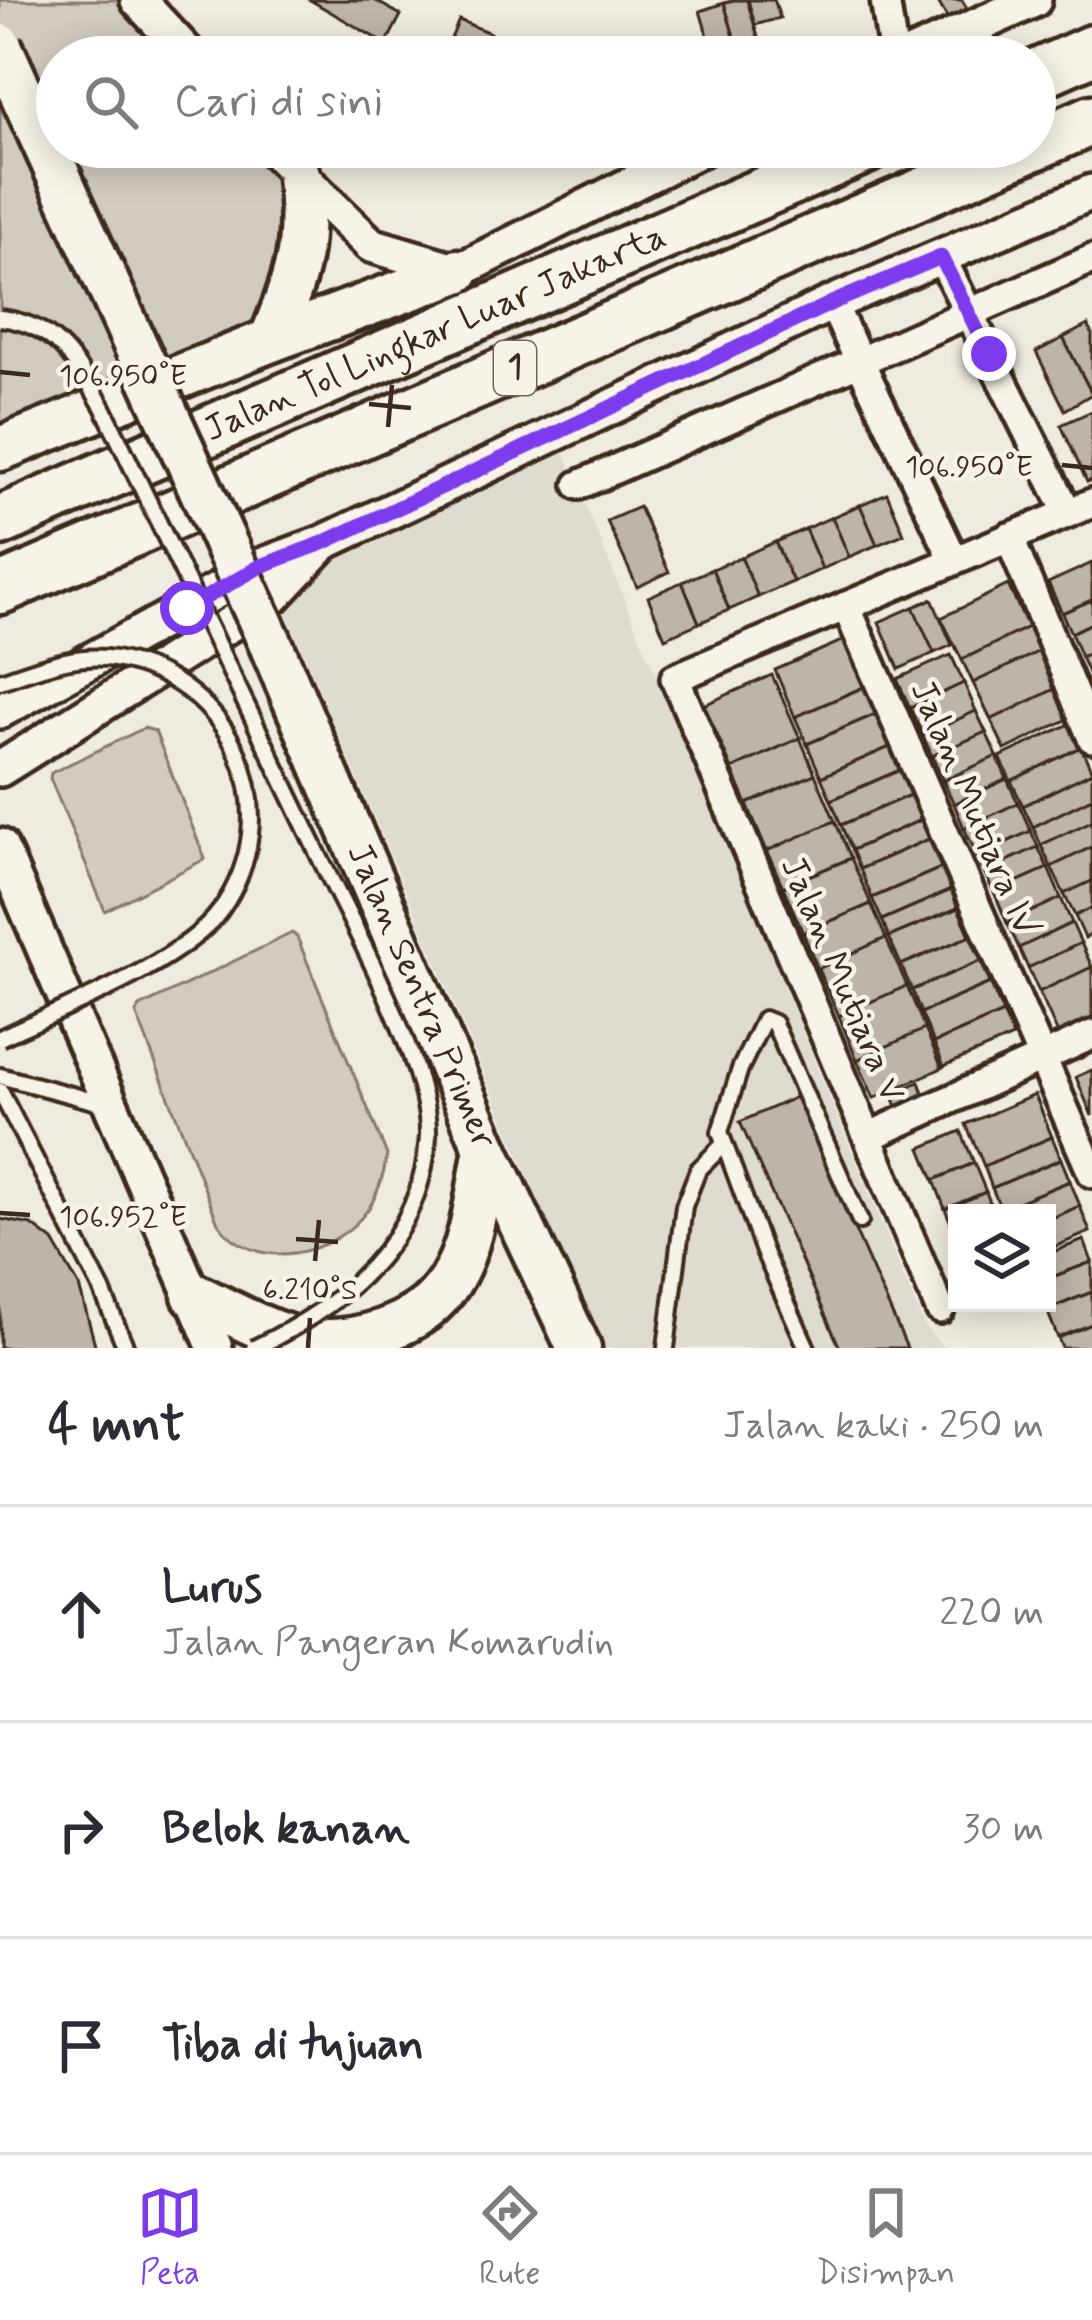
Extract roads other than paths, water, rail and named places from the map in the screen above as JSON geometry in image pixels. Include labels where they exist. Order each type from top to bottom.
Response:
[{"type":"highway","points":[[1056,66],[1092,50]]},
{"type":"highway","name":"Jalan Tol Lingkar Luar Jakarta","points":[[1056,136],[1092,120]]},
{"type":"highway","name":"Jalan Tol Lingkar Luar Jakarta","points":[[0,521],[819,168]]},
{"type":"highway","name":"Jalan Tol Lingkar Luar Jakarta","points":[[0,589],[981,168]]},
{"type":"main road","name":"Jalan Sentra Primer","points":[[0,46],[36,125]]},
{"type":"main road","name":"Jalan Sentra Primer","points":[[55,168],[269,640],[486,1149],[579,1348]]},
{"type":"main road","points":[[271,340],[292,291],[303,247],[286,168]]},
{"type":"main road","points":[[0,449],[458,271]]},
{"type":"main road","points":[[205,1331],[334,1342],[368,1337],[406,1323],[434,1302],[451,1280],[467,1243],[486,1149]]},
{"type":"street","points":[[138,0],[171,36]]},
{"type":"street","points":[[885,0],[891,36]]},
{"type":"street","points":[[949,36],[1014,4]]},
{"type":"street","points":[[291,168],[371,245],[458,271],[628,168]]},
{"type":"street","points":[[0,711],[261,566],[323,543],[832,303],[1092,192]]},
{"type":"street","points":[[846,606],[1080,508],[941,257]]},
{"type":"street","points":[[579,485],[1092,260]]},
{"type":"street","points":[[832,303],[954,560]]},
{"type":"street","points":[[1009,537],[1092,738]]},
{"type":"street","points":[[0,769],[273,597],[323,543]]},
{"type":"street","name":"Jalan Mutiara V","points":[[846,606],[675,678],[940,1309]]},
{"type":"street","name":"Jalan Mutiara IV","points":[[846,606],[1092,1173]]},
{"type":"street","points":[[0,847],[205,1331]]},
{"type":"street","points":[[868,1137],[1092,1035]]},
{"type":"lane","points":[[0,318],[49,332],[69,351],[103,407],[375,971],[424,1092],[428,1133],[417,1192],[405,1223],[381,1260],[326,1309],[254,1348]]},
{"type":"lane","points":[[0,681],[73,658],[112,658],[164,674],[191,691],[227,731],[244,766],[251,829],[232,890],[219,913],[198,934],[154,963],[0,1038]]},
{"type":"lane","points":[[807,1348],[764,1252],[720,1132],[764,1019],[774,1023],[860,1221]]},
{"type":"lane","points":[[0,1076],[112,1105]]},
{"type":"lane","points":[[0,1091],[102,1290],[126,1348]]},
{"type":"lane","points":[[666,1348],[684,1206],[698,1169],[724,1144]]}]
